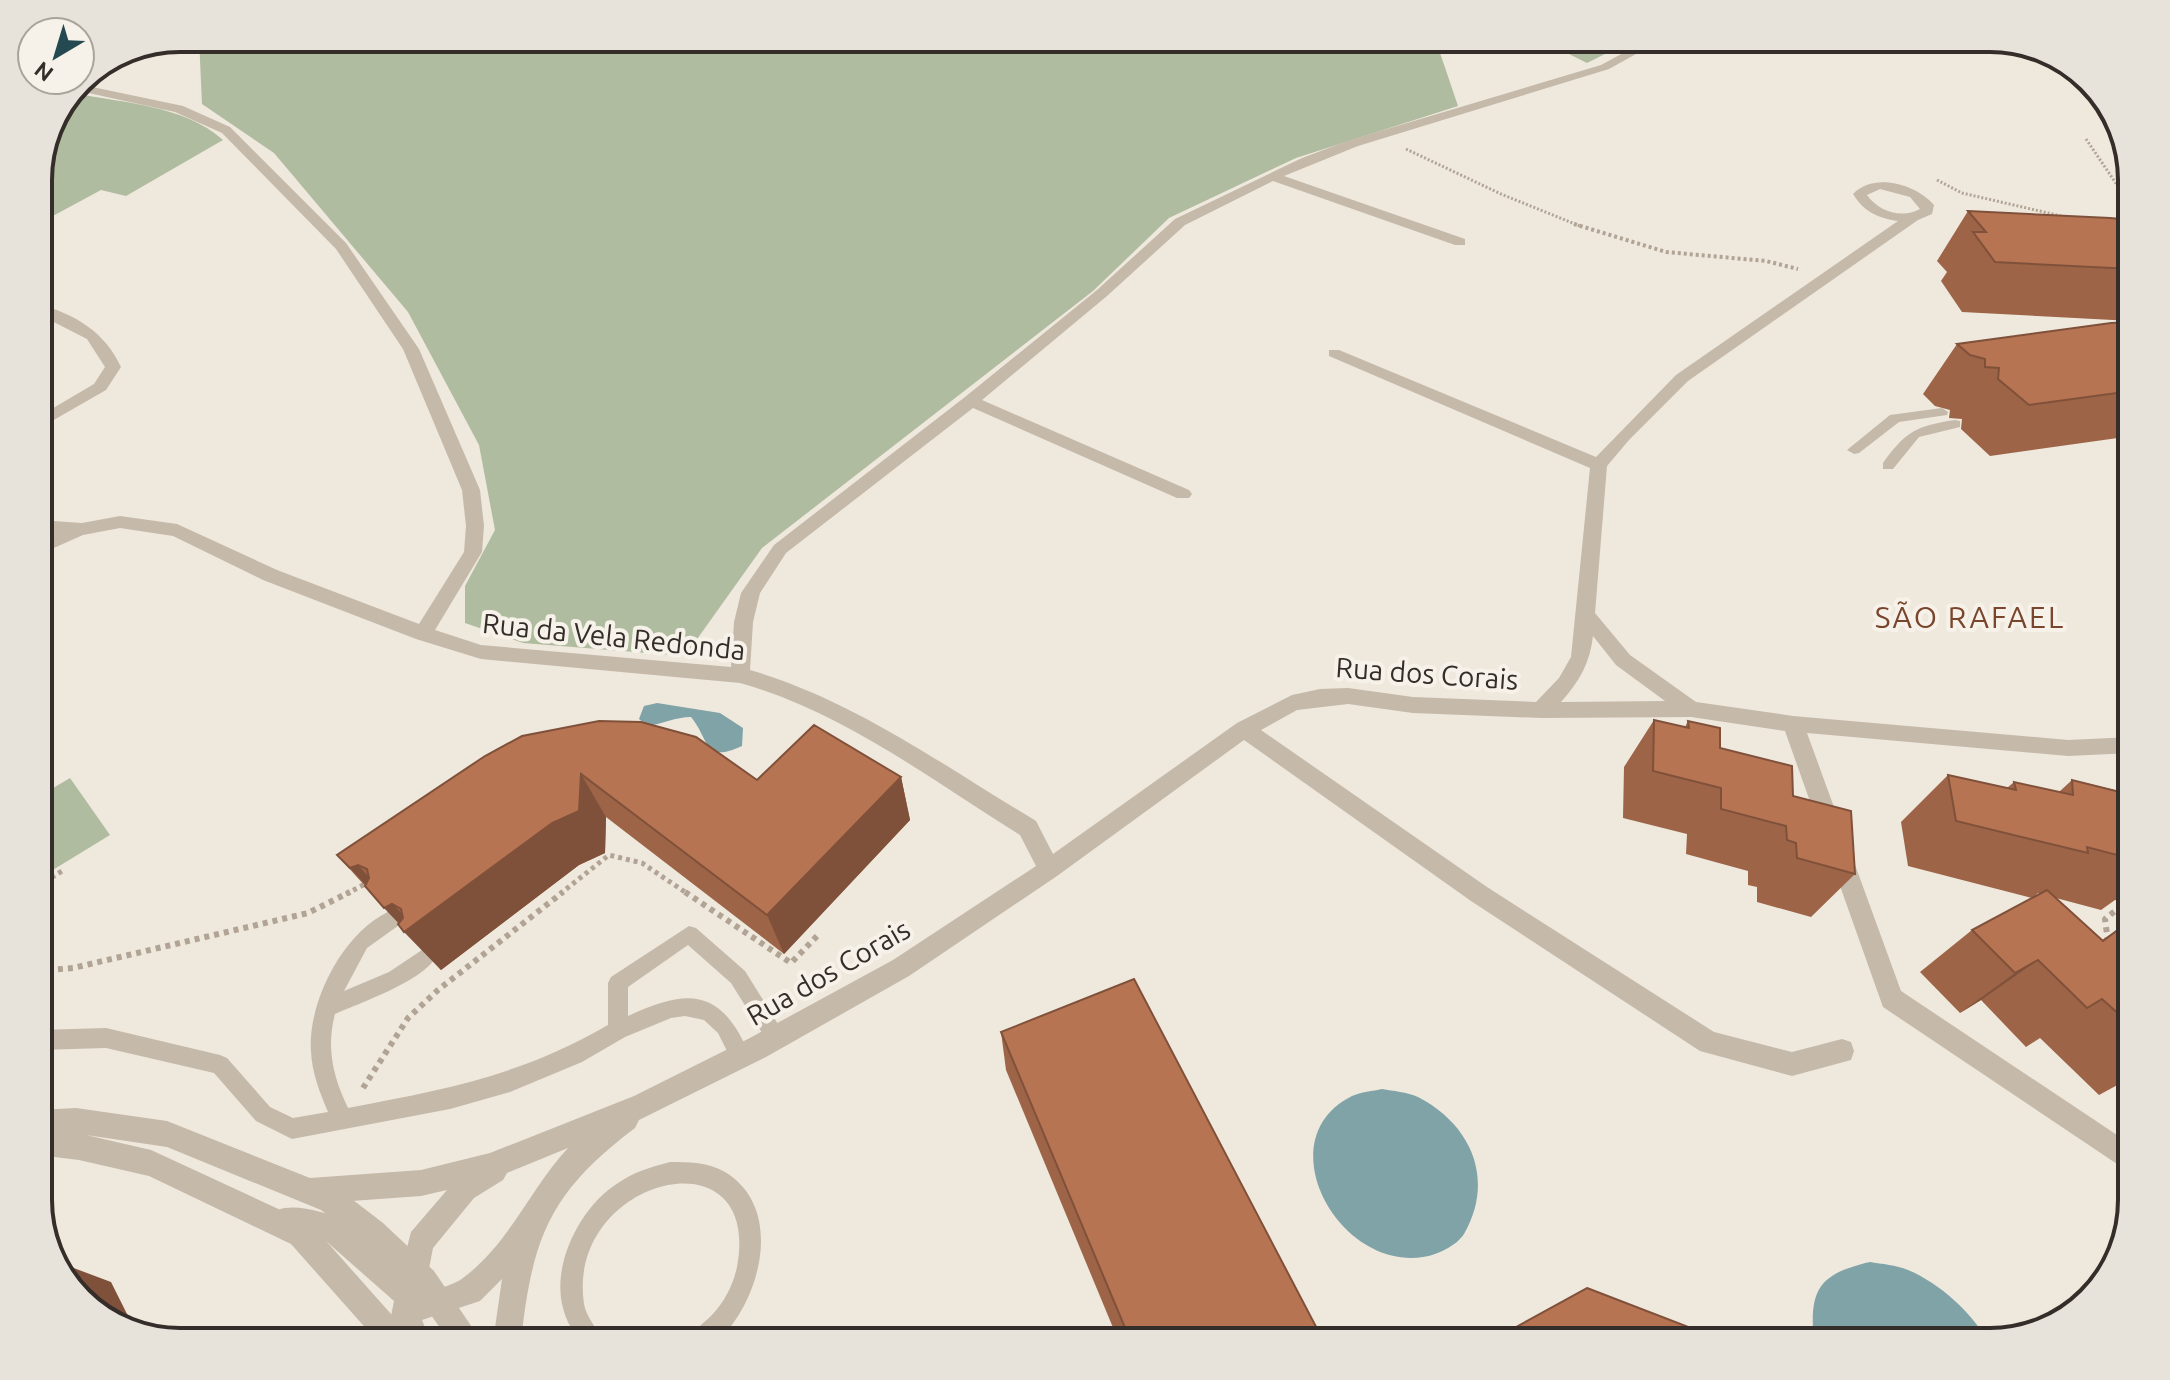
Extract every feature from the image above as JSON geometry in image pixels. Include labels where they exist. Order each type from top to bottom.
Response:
[{"type":"street","points":[[740,675],[748,594],[764,567],[780,549],[971,401],[1102,293],[1180,222],[1306,161],[1605,67],[1633,52]]},
{"type":"street","points":[[96,91],[179,109],[226,130],[341,246],[411,349],[471,490],[475,526],[473,552],[423,634]]},
{"type":"street","points":[[1273,177],[1460,242]]},
{"type":"street","points":[[1541,710],[1566,683],[1581,658],[1599,465],[1623,436],[1682,378],[1913,217]]},
{"type":"street","points":[[52,314],[87,330],[106,346],[113,367],[100,387],[52,416]]},
{"type":"street","points":[[1334,353],[1599,465]]},
{"type":"street","points":[[971,401],[1183,494]]},
{"type":"street","name":"Rua da Vela Redonda","points":[[52,527],[82,529],[120,522],[177,530],[270,575],[423,634],[481,652],[740,675],[782,687],[834,709],[1028,828],[1049,869]]},
{"type":"street","points":[[52,543],[82,529]]},
{"type":"street","points":[[1585,614],[1623,660],[1691,709]]},
{"type":"street","name":"Rua dos Corais","points":[[641,1106],[901,968],[1049,869],[1244,729],[1292,703],[1320,697],[1541,710],[1691,709],[1793,724],[2068,748],[2118,746]]},
{"type":"street","points":[[1793,724],[1892,999],[2118,1152]]},
{"type":"street","points":[[1244,729],[1479,894],[1709,1043],[1792,1064],[1842,1051]]},
{"type":"street","points":[[304,1191],[421,1183],[490,1166],[641,1106]]},
{"type":"street","points":[[52,1122],[76,1121],[167,1134],[330,1200],[373,1233],[413,1284],[425,1307],[470,1291],[503,1259],[574,1161],[641,1106]]},
{"type":"street","points":[[52,1144],[151,1163],[301,1234],[385,1328]]},
{"type":"street","points":[[411,1328],[405,1316],[421,1242],[465,1189],[520,1153]]},
{"type":"street","points":[[264,1215],[334,1230],[413,1284]]},
{"type":"street","points":[[508,1328],[512,1288],[534,1219]]},
{"type":"street","points":[[440,1302],[458,1328]]},
{"type":"lane","points":[[1854,450],[1895,418],[1942,412]]},
{"type":"lane","points":[[1888,466],[1918,429],[1955,424]]},
{"type":"lane","points":[[343,1120],[329,1092],[319,1048],[324,1009],[348,962],[364,939],[395,917]]},
{"type":"lane","points":[[618,1030],[618,983],[689,934],[738,977],[776,1037]]},
{"type":"lane","points":[[324,1009],[396,978],[428,955]]},
{"type":"lane","points":[[52,1040],[106,1038],[220,1065],[263,1114],[292,1129],[450,1099],[510,1082],[575,1055],[618,1030],[663,1010],[698,1007],[722,1023],[740,1056]]},
{"type":"lane","points":[[584,1328],[573,1307],[572,1274],[581,1244],[598,1214],[622,1192],[668,1172],[697,1173],[712,1178],[734,1194],[746,1214],[752,1244],[749,1269],[737,1301],[715,1328]]},
{"type":"path","points":[[1380,136],[1469,180],[1592,229],[1665,251],[1702,258],[1779,262],[1823,279]]},
{"type":"path","points":[[2086,139],[2097,162],[2118,186]]},
{"type":"path","points":[[1924,174],[1962,193],[2070,218]]},
{"type":"path","points":[[343,1120],[408,1018],[464,966],[609,855],[642,863],[791,963],[819,934]]},
{"type":"path","points":[[52,877],[62,871]]},
{"type":"path","points":[[52,970],[73,968],[308,913],[377,878]]},
{"type":"path","points":[[2110,956],[2105,919],[2118,909]]},
{"type":"green space","points":[[200,52],[1440,52],[1458,106],[1296,158],[1169,218],[1093,291],[762,548],[685,656],[523,643],[465,623],[465,586],[495,530],[479,445],[408,312],[274,153],[202,104]]},
{"type":"green space","points":[[1565,52],[1609,52],[1587,63]]},
{"type":"green space","points":[[84,96],[172,112],[207,128],[223,140],[126,196],[101,190],[52,216],[52,171],[56,147],[65,123]]},
{"type":"green space","points":[[70,778],[110,835],[52,870],[52,789]]},
{"type":"water","points":[[657,703],[720,713],[743,728],[742,746],[729,751],[714,751],[691,717],[647,726],[639,719],[644,706]]},
{"type":"water","points":[[1382,1089],[1414,1095],[1437,1109],[1464,1138],[1473,1156],[1477,1194],[1473,1214],[1461,1238],[1434,1254],[1423,1257],[1392,1256],[1364,1243],[1341,1223],[1323,1198],[1314,1169],[1315,1141],[1327,1116],[1352,1096]]},
{"type":"water","points":[[1870,1262],[1903,1268],[1920,1276],[1954,1300],[1979,1328],[1813,1328],[1813,1309],[1821,1287],[1828,1279]]},
{"type":"building","points":[[1968,211],[2118,219],[2118,268],[1995,262],[1973,232],[1986,232]]},
{"type":"building","points":[[2118,323],[2118,393],[2029,405],[1998,379],[1999,368],[1985,367],[1985,359],[1970,355],[1957,344]]},
{"type":"building","points":[[1654,720],[1689,728],[1688,721],[1720,728],[1720,748],[1792,766],[1793,796],[1851,811],[1855,874],[1797,858],[1796,843],[1787,840],[1786,826],[1721,809],[1721,788],[1653,771]]},
{"type":"building","points":[[599,721],[641,722],[696,737],[757,780],[814,725],[901,777],[767,915],[581,774],[579,811],[552,823],[404,932],[398,924],[403,918],[401,909],[392,904],[384,908],[365,886],[369,878],[367,869],[358,865],[350,868],[337,855],[485,756],[522,736]]},
{"type":"building","points":[[1948,775],[2016,790],[2014,782],[2073,795],[2072,780],[2118,792],[2118,855],[2087,847],[2088,853],[1956,821]]},
{"type":"building","points":[[2047,890],[2103,941],[2118,930],[2118,1013],[2102,999],[2087,1008],[2038,960],[2015,973],[1972,930]]},
{"type":"building","points":[[1134,979],[1317,1328],[1125,1328],[1001,1032]]},
{"type":"building","points":[[1587,1288],[1691,1328],[1514,1328]]},
{"type":"district","name":"SÃO RAFAEL","points":[[1970,617]]}]
